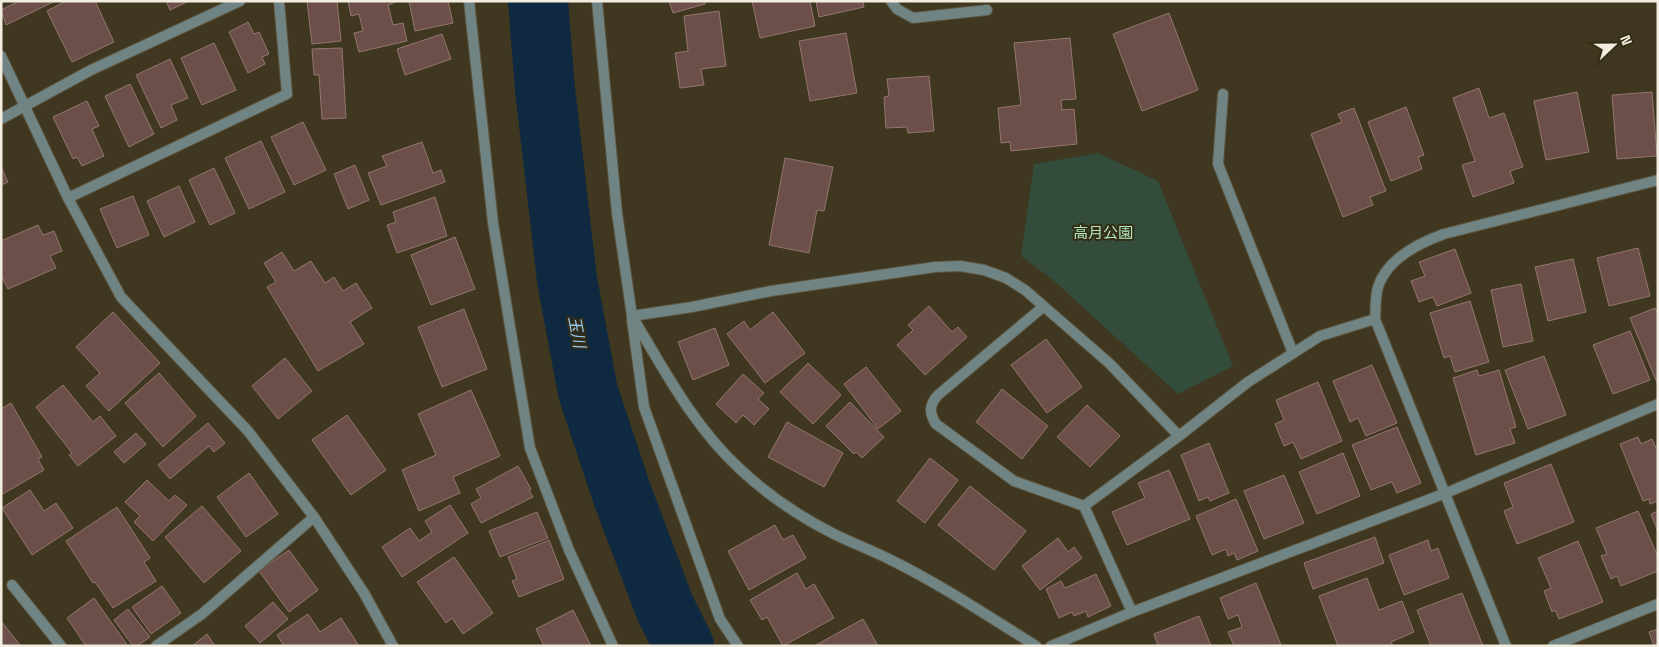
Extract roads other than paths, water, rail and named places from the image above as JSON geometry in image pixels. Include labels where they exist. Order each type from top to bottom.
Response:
[{"type":"street","points":[[1,119],[91,70],[240,1]]},
{"type":"street","points":[[68,198],[287,94],[279,1]]},
{"type":"street","points":[[469,1],[492,223],[530,448],[569,550],[613,646]]},
{"type":"street","points":[[597,1],[617,213],[644,407],[720,619],[738,646]]},
{"type":"street","points":[[891,1],[897,9],[913,18],[987,10]]},
{"type":"street","points":[[1,56],[68,198],[121,297],[248,431],[314,517],[364,593],[393,646]]},
{"type":"street","points":[[1223,94],[1218,164],[1293,353]]},
{"type":"street","points":[[1506,646],[1375,319],[1378,286],[1386,273],[1406,251],[1424,241],[1444,234],[1658,180]]},
{"type":"street","points":[[632,316],[692,307],[771,291],[935,267],[951,266],[984,270],[1006,278],[1025,290],[1109,363],[1179,436]]},
{"type":"street","points":[[1043,306],[938,396],[930,409],[932,417],[936,424],[1014,481],[1084,506],[1132,612]]},
{"type":"street","points":[[632,316],[686,407],[723,451],[769,494],[834,534],[890,559],[961,599],[1036,646]]},
{"type":"street","points":[[1084,506],[1248,382],[1293,353],[1320,336],[1375,319]]},
{"type":"street","points":[[1051,646],[1132,612],[1446,494],[1658,404]]},
{"type":"street","points":[[156,646],[202,614],[314,517]]},
{"type":"street","points":[[12,585],[61,646]]},
{"type":"street","points":[[1553,646],[1658,604]]},
{"type":"waterway","name":"玉川","points":[[538,1],[545,89],[567,280],[588,392],[622,494],[665,608],[684,646]]},
{"type":"park label","name":"高月公園","points":[[1103,232]]}]
